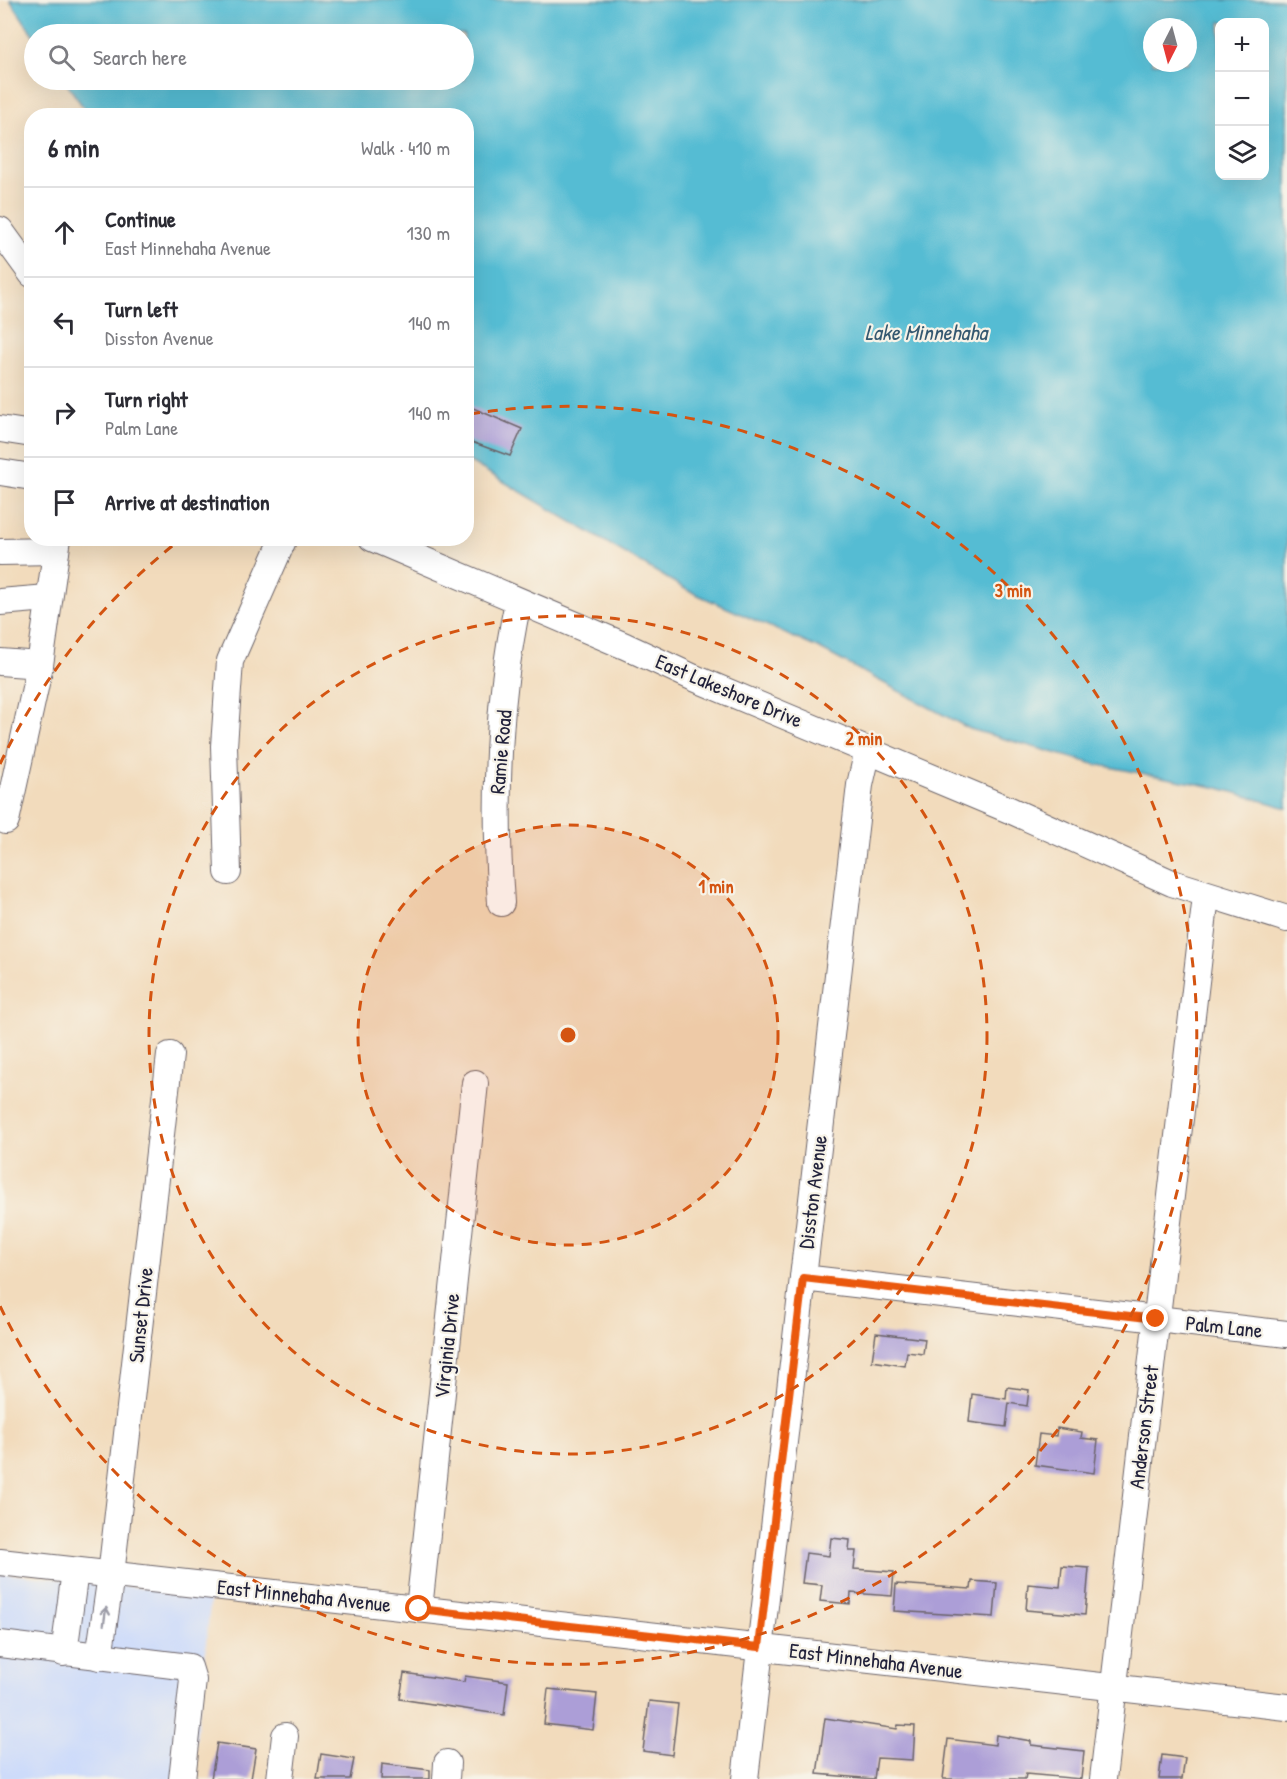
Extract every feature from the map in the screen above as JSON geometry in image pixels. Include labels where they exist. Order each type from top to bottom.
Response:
[{"type":"street","points":[[0,230],[24,263]]},
{"type":"street","points":[[0,429],[24,433]]},
{"type":"street","points":[[0,472],[24,476]]},
{"type":"street","points":[[0,552],[49,546]]},
{"type":"street","points":[[6,821],[40,665],[57,546]]},
{"type":"street","points":[[228,872],[224,746],[230,661],[280,546]]},
{"type":"street","name":"East Lakeshore Drive","points":[[390,546],[1206,896],[1287,919]]},
{"type":"street","points":[[0,602],[48,598]]},
{"type":"street","name":"Ramie Road","points":[[501,903],[496,829],[497,786],[511,635],[518,602]]},
{"type":"street","points":[[0,662],[40,665]]},
{"type":"street","name":"Disston Avenue","points":[[745,1779],[859,797],[868,750]]},
{"type":"street","name":"Anderson Street","points":[[1103,1779],[1206,896]]},
{"type":"street","name":"Sunset Drive","points":[[99,1657],[111,1575],[170,1055]]},
{"type":"street","name":"Virginia Drive","points":[[419,1609],[475,1083]]},
{"type":"street","name":"Palm Lane","points":[[803,1278],[1287,1334]]},
{"type":"street","name":"East Minnehaha Avenue","points":[[0,1562],[1287,1707]]},
{"type":"street","points":[[64,1653],[75,1571]]},
{"type":"street","points":[[0,1644],[191,1669],[194,1680],[182,1779]]},
{"type":"street","points":[[280,1779],[285,1736]]},
{"type":"shaded area","points":[[0,1573],[211,1595],[192,1779],[0,1779]]},
{"type":"water","name":"Lake Minnehaha","points":[[10,0],[1287,0],[1287,808],[1219,788],[1094,764],[970,729],[822,650],[687,590],[474,464],[474,108],[84,108],[71,90],[474,90],[474,24],[26,24]]},
{"type":"building","points":[[474,408],[522,429],[510,456],[474,443]]},
{"type":"building","points":[[876,1333],[925,1339],[923,1354],[907,1352],[905,1366],[872,1361]]},
{"type":"building","points":[[1007,1387],[1029,1390],[1027,1406],[1009,1403],[1006,1427],[969,1422],[972,1394],[1006,1399]]},
{"type":"building","points":[[1057,1428],[1082,1432],[1081,1438],[1098,1440],[1094,1473],[1035,1465],[1039,1434],[1056,1436]]},
{"type":"building","points":[[831,1538],[850,1540],[849,1551],[856,1551],[854,1569],[894,1572],[892,1596],[851,1593],[850,1604],[820,1601],[822,1585],[802,1583],[806,1553],[829,1556]]},
{"type":"building","points":[[1062,1566],[1089,1568],[1085,1615],[1026,1610],[1028,1584],[1060,1587]]},
{"type":"building","points":[[972,1581],[997,1583],[994,1617],[894,1611],[896,1584],[971,1589]]},
{"type":"building","points":[[404,1673],[464,1682],[465,1676],[508,1682],[504,1715],[400,1699]]},
{"type":"building","points":[[548,1689],[597,1694],[593,1730],[544,1724]]},
{"type":"building","points":[[649,1701],[678,1704],[672,1755],[643,1751]]},
{"type":"building","points":[[825,1718],[897,1729],[898,1725],[915,1726],[913,1760],[877,1758],[874,1779],[817,1774]]},
{"type":"building","points":[[996,1735],[1031,1741],[1031,1745],[1084,1751],[1081,1779],[1026,1774],[1025,1779],[943,1779],[948,1739],[995,1745]]},
{"type":"building","points":[[217,1743],[256,1749],[251,1779],[211,1779]]},
{"type":"building","points":[[321,1754],[354,1759],[350,1779],[317,1779]]},
{"type":"building","points":[[1162,1755],[1185,1758],[1182,1779],[1159,1779]]},
{"type":"building","points":[[382,1764],[430,1770],[430,1779],[381,1779]]},
{"type":"route","points":[[419,1609],[759,1647],[803,1278],[1156,1319]]}]
